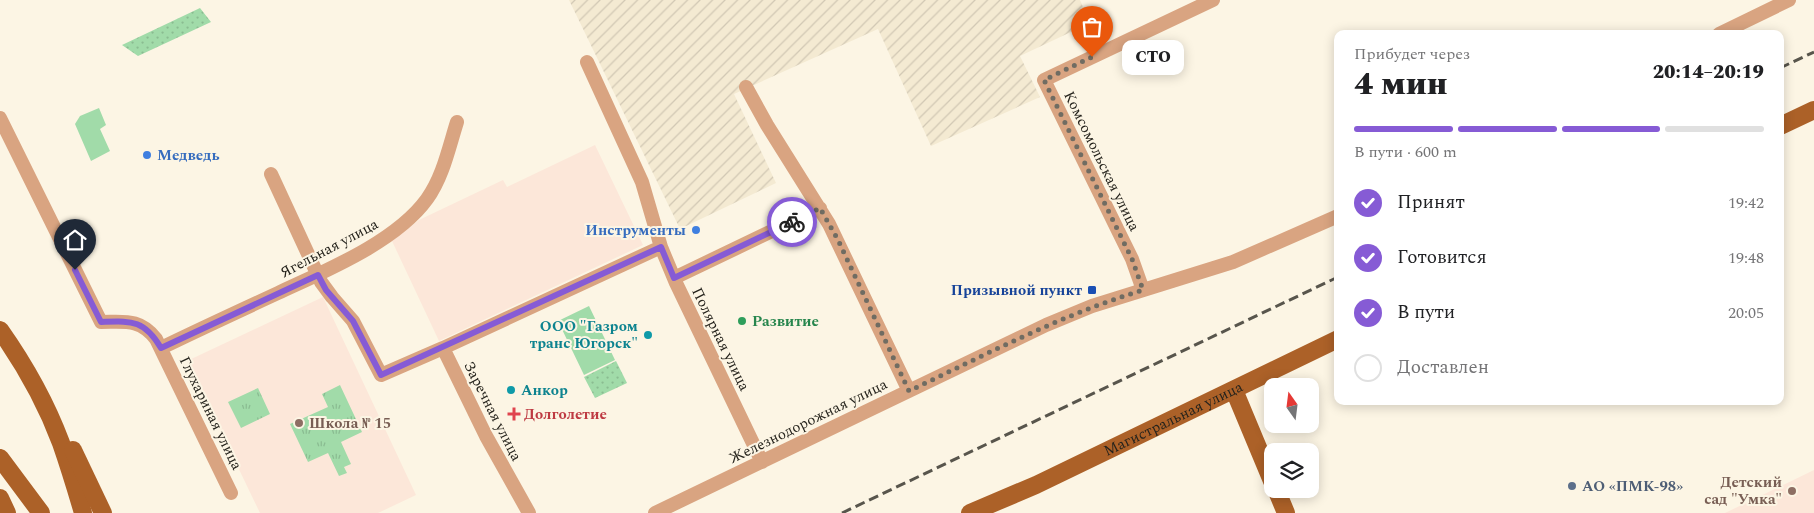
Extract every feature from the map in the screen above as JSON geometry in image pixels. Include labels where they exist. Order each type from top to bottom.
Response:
[{"type":"main road","points":[[1784,124],[1814,110]]},
{"type":"main road","points":[[3,333],[28,374],[50,418],[66,458],[83,513]]},
{"type":"main road","points":[[3,333],[44,389],[103,513]]},
{"type":"main road","name":"Магистральная улица","points":[[970,513],[1036,485],[1334,341]]},
{"type":"main road","points":[[1234,390],[1264,462]]},
{"type":"main road","points":[[0,458],[41,513]]},
{"type":"main road","name":"Магистральная улица","points":[[986,513],[1036,485]]},
{"type":"main road","points":[[0,498],[8,513]]},
{"type":"main road","points":[[1280,498],[1286,513]]},
{"type":"street","name":"Комсомольская улица","points":[[1143,290],[1132,259],[1044,80],[1213,0]]},
{"type":"street","points":[[1727,30],[1789,0]]},
{"type":"street","name":"Полярная улица","points":[[587,62],[642,182],[661,247],[674,278],[762,462]]},
{"type":"street","points":[[746,87],[767,125],[838,240],[909,391]]},
{"type":"street","name":"Глухариная улица","points":[[0,118],[101,322],[138,323],[151,332],[161,348],[231,493]]},
{"type":"street","name":"Ягельная улица","points":[[161,348],[318,275],[382,240],[404,224],[415,214],[435,187],[457,122]]},
{"type":"street","points":[[271,174],[326,290],[353,321],[381,375],[661,247]]},
{"type":"street","points":[[674,278],[820,208]]},
{"type":"street","name":"Железнодорожная улица","points":[[655,513],[1046,325],[1092,306],[1233,262],[1334,218]]},
{"type":"street","name":"Заречная улица","points":[[443,348],[486,436],[529,513]]},
{"type":"shaded area","points":[[569,0],[1080,0],[1090,23],[1020,56],[1040,97],[931,146],[878,29],[734,94],[776,183],[680,229]]},
{"type":"shaded area","points":[[595,145],[643,245],[439,341],[392,241],[419,220],[503,180],[507,187]]},
{"type":"shaded area","name":"Школа № 15","points":[[323,297],[416,495],[378,513],[260,513],[187,361]]},
{"type":"shaded area","name":"Детский сад \"Умка\"","points":[[1814,470],[1814,513],[1725,513]]},
{"type":"green space","points":[[200,8],[211,22],[138,56],[122,45]]},
{"type":"green space","points":[[99,108],[106,125],[100,129],[110,151],[91,161],[75,124],[80,116]]},
{"type":"green space","points":[[589,306],[615,360],[584,375],[558,321]]},
{"type":"green space","points":[[616,361],[627,383],[595,398],[584,377]]},
{"type":"green space","points":[[340,385],[362,432],[341,442],[351,464],[344,467],[347,473],[339,476],[328,453],[308,462],[290,424],[328,407],[322,394]]},
{"type":"green space","points":[[258,388],[270,414],[241,428],[228,402]]},
{"type":"railway","points":[[1784,66],[1814,52]]},
{"type":"railway","points":[[842,513],[1334,279]]},
{"type":"way so far","points":[[792,222],[820,208],[838,240],[909,391],[1046,325],[1092,306],[1143,290],[1132,259],[1044,80],[1092,57]]},
{"type":"place","name":"СТО","points":[[1092,57]]},
{"type":"place","name":"Медведь","points":[[147,155]]},
{"type":"place","name":"Инструменты","points":[[696,230]]},
{"type":"place","name":"Призывной пункт","points":[[1092,290]]},
{"type":"place","name":"Развитие","points":[[742,321]]},
{"type":"place","name":"ООО \"Газром транс Югорск\"","points":[[648,335]]},
{"type":"place","name":"Анкор","points":[[511,390]]},
{"type":"place","name":"Долголетие","points":[[514,414]]},
{"type":"place","name":"Школа № 15","points":[[299,423]]},
{"type":"place","name":"АО «ПМК-98»","points":[[1572,486]]},
{"type":"place","name":"Детский сад \"Умка\"","points":[[1792,491]]},
{"type":"route","points":[[75,270],[101,322],[138,323],[151,332],[161,348],[318,275],[332,298],[353,321],[381,375],[661,247],[674,278],[792,222]]}]
